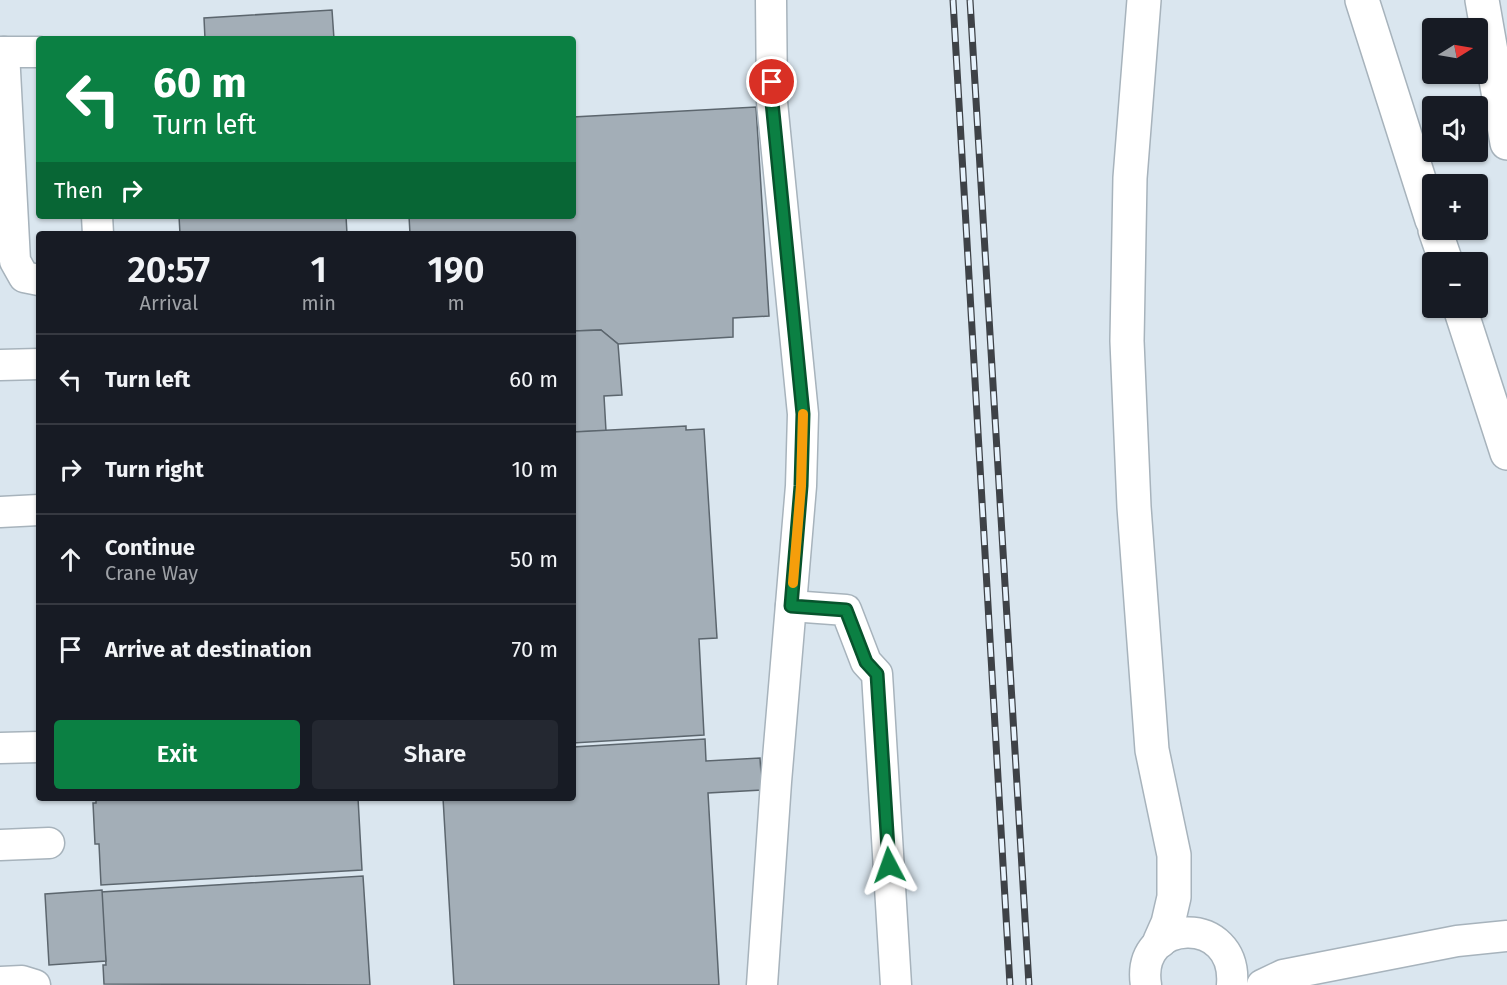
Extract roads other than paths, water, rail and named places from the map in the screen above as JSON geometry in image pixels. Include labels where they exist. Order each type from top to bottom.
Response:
[{"type":"highway","points":[[1144,0],[1130,178],[1127,341],[1134,507],[1152,750],[1174,855],[1174,897],[1168,923],[1160,941]]},
{"type":"highway","points":[[1362,0],[1422,189]]},
{"type":"highway","points":[[1482,0],[1507,143]]},
{"type":"highway","points":[[1463,318],[1507,453]]},
{"type":"street","points":[[762,985],[776,782],[801,486],[803,414],[772,102],[771,0]]},
{"type":"street","points":[[36,52],[2,52],[15,261],[24,277],[36,279]]},
{"type":"street","points":[[0,365],[36,364]]},
{"type":"street","points":[[0,512],[36,510]]},
{"type":"street","points":[[791,606],[846,610],[866,662],[877,674],[896,985]]},
{"type":"street","points":[[0,748],[36,747]]},
{"type":"street","points":[[0,845],[49,843]]},
{"type":"street","points":[[1146,985],[1145,968],[1150,953],[1160,941],[1173,934],[1188,932],[1204,934],[1217,942],[1227,954],[1232,968],[1232,985]]},
{"type":"street","points":[[1227,954],[1273,980],[1456,940],[1507,936]]},
{"type":"street","points":[[0,982],[22,981],[35,985]]},
{"type":"railway","points":[[953,0],[1010,985]]},
{"type":"railway","points":[[970,0],[1029,985]]}]
